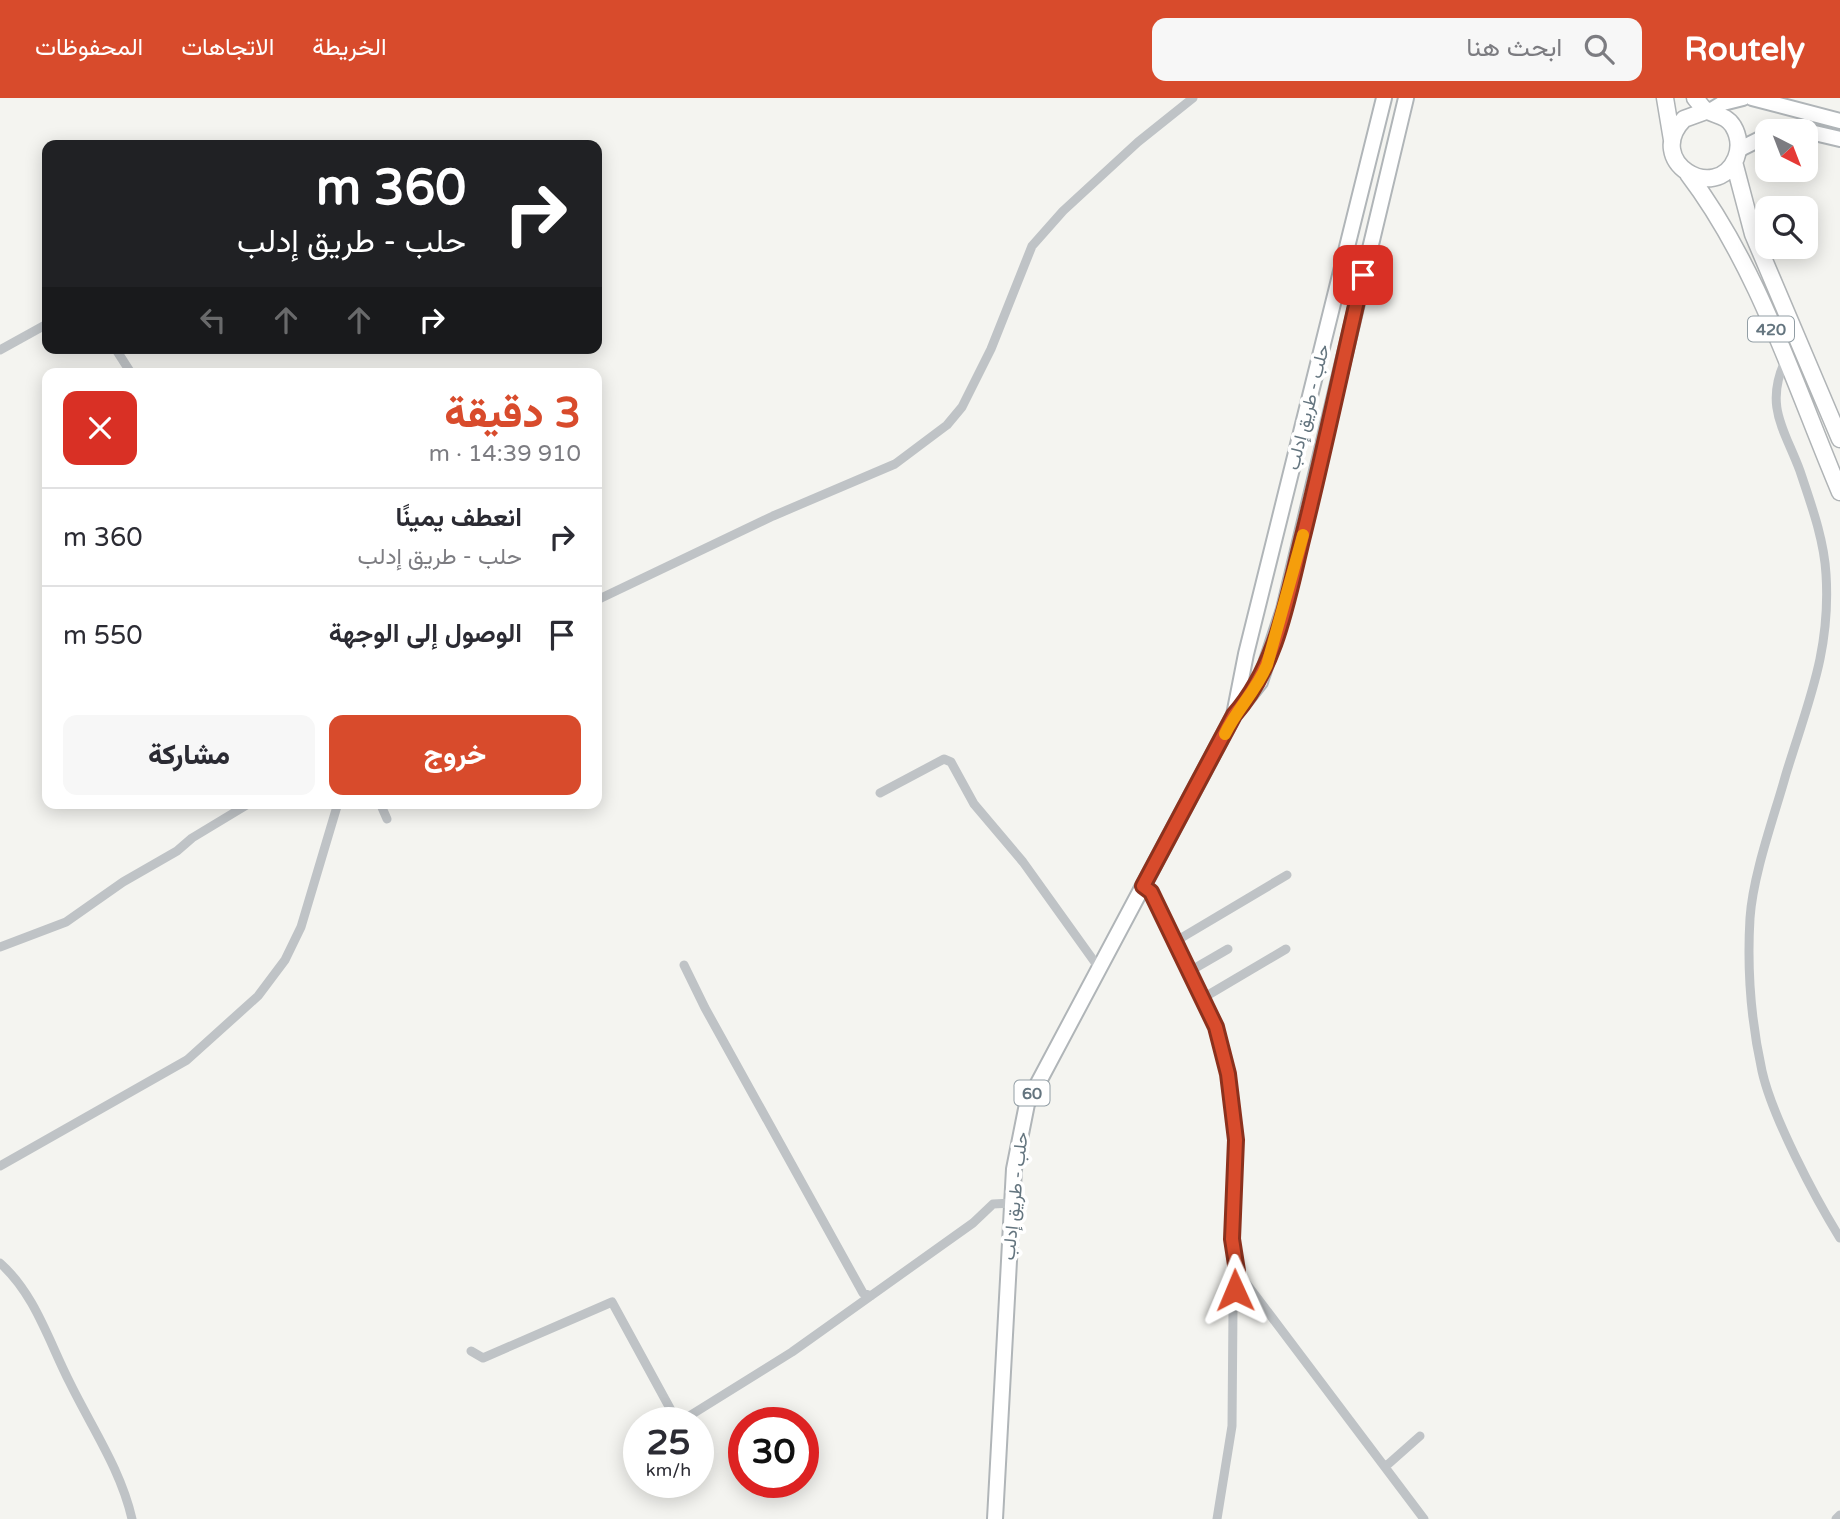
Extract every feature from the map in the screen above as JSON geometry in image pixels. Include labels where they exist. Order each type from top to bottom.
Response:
[{"type":"highway","points":[[1665,98],[1675,159],[1688,173],[1700,178],[1713,177],[1725,172],[1736,156],[1738,136],[1732,124],[1716,106],[1695,98]]},
{"type":"highway","points":[[1672,140],[1684,119],[1716,106]]},
{"type":"highway","name":"420","points":[[1736,156],[1753,234],[1840,439]]},
{"type":"highway","name":"420","points":[[1688,173],[1730,235],[1840,492]]},
{"type":"main road","name":"حلب - طريق إدلب","points":[[1234,715],[1246,654],[1384,98]]},
{"type":"main road","name":"حلب - طريق إدلب","points":[[995,1519],[1012,1203],[1018,1144],[1027,1104],[1234,715],[1259,682],[1284,609],[1406,98]]},
{"type":"main road","points":[[1716,106],[1743,98]]},
{"type":"main road","points":[[1752,98],[1840,121]]},
{"type":"main road","points":[[1818,134],[1840,139]]},
{"type":"main road","points":[[1736,156],[1755,144]]},
{"type":"street","points":[[602,598],[773,516],[895,464],[947,425],[962,407],[985,361],[1032,246],[1063,211],[1138,142],[1193,98]]},
{"type":"street","points":[[0,351],[42,327]]},
{"type":"street","points":[[1785,361],[1776,387],[1778,426],[1799,468],[1818,526],[1826,572],[1826,636],[1818,681],[1769,831],[1750,916],[1751,1003],[1762,1073],[1788,1139],[1840,1238]]},
{"type":"street","points":[[880,793],[944,760],[951,762],[975,804],[1023,862],[1099,968]]},
{"type":"street","points":[[0,947],[66,922],[123,882],[177,851],[192,838],[240,809]]},
{"type":"street","points":[[0,1166],[187,1060],[258,996],[285,961],[301,927],[336,809]]},
{"type":"street","points":[[383,809],[387,819]]},
{"type":"street","points":[[1176,941],[1287,875]]},
{"type":"street","points":[[1143,886],[1151,892],[1216,1027],[1228,1074],[1236,1140],[1232,1239],[1237,1271],[1233,1309],[1232,1426],[1217,1519]]},
{"type":"street","points":[[1190,971],[1228,949]]},
{"type":"street","points":[[1203,998],[1286,949]]},
{"type":"street","points":[[684,965],[705,1008],[863,1293],[871,1296]]},
{"type":"street","points":[[705,1407],[742,1385],[871,1296],[973,1223],[993,1205],[1012,1203]]},
{"type":"street","points":[[0,1263],[18,1281],[58,1353],[68,1379],[124,1485],[132,1519]]},
{"type":"street","points":[[1237,1271],[1424,1519]]},
{"type":"street","points":[[471,1350],[482,1358],[612,1301],[669,1407]]},
{"type":"street","points":[[1385,1467],[1420,1436]]},
{"type":"street","points":[[1836,1519],[1840,1515]]},
{"type":"slow traffic","points":[[1225,734],[1234,715],[1250,697],[1267,665],[1303,535]]},
{"type":"route","points":[[1235,1290],[1237,1271],[1232,1239],[1237,1159],[1224,1054],[1203,998],[1151,892],[1143,886],[1234,715],[1250,697],[1267,665],[1310,506],[1363,275]]}]
